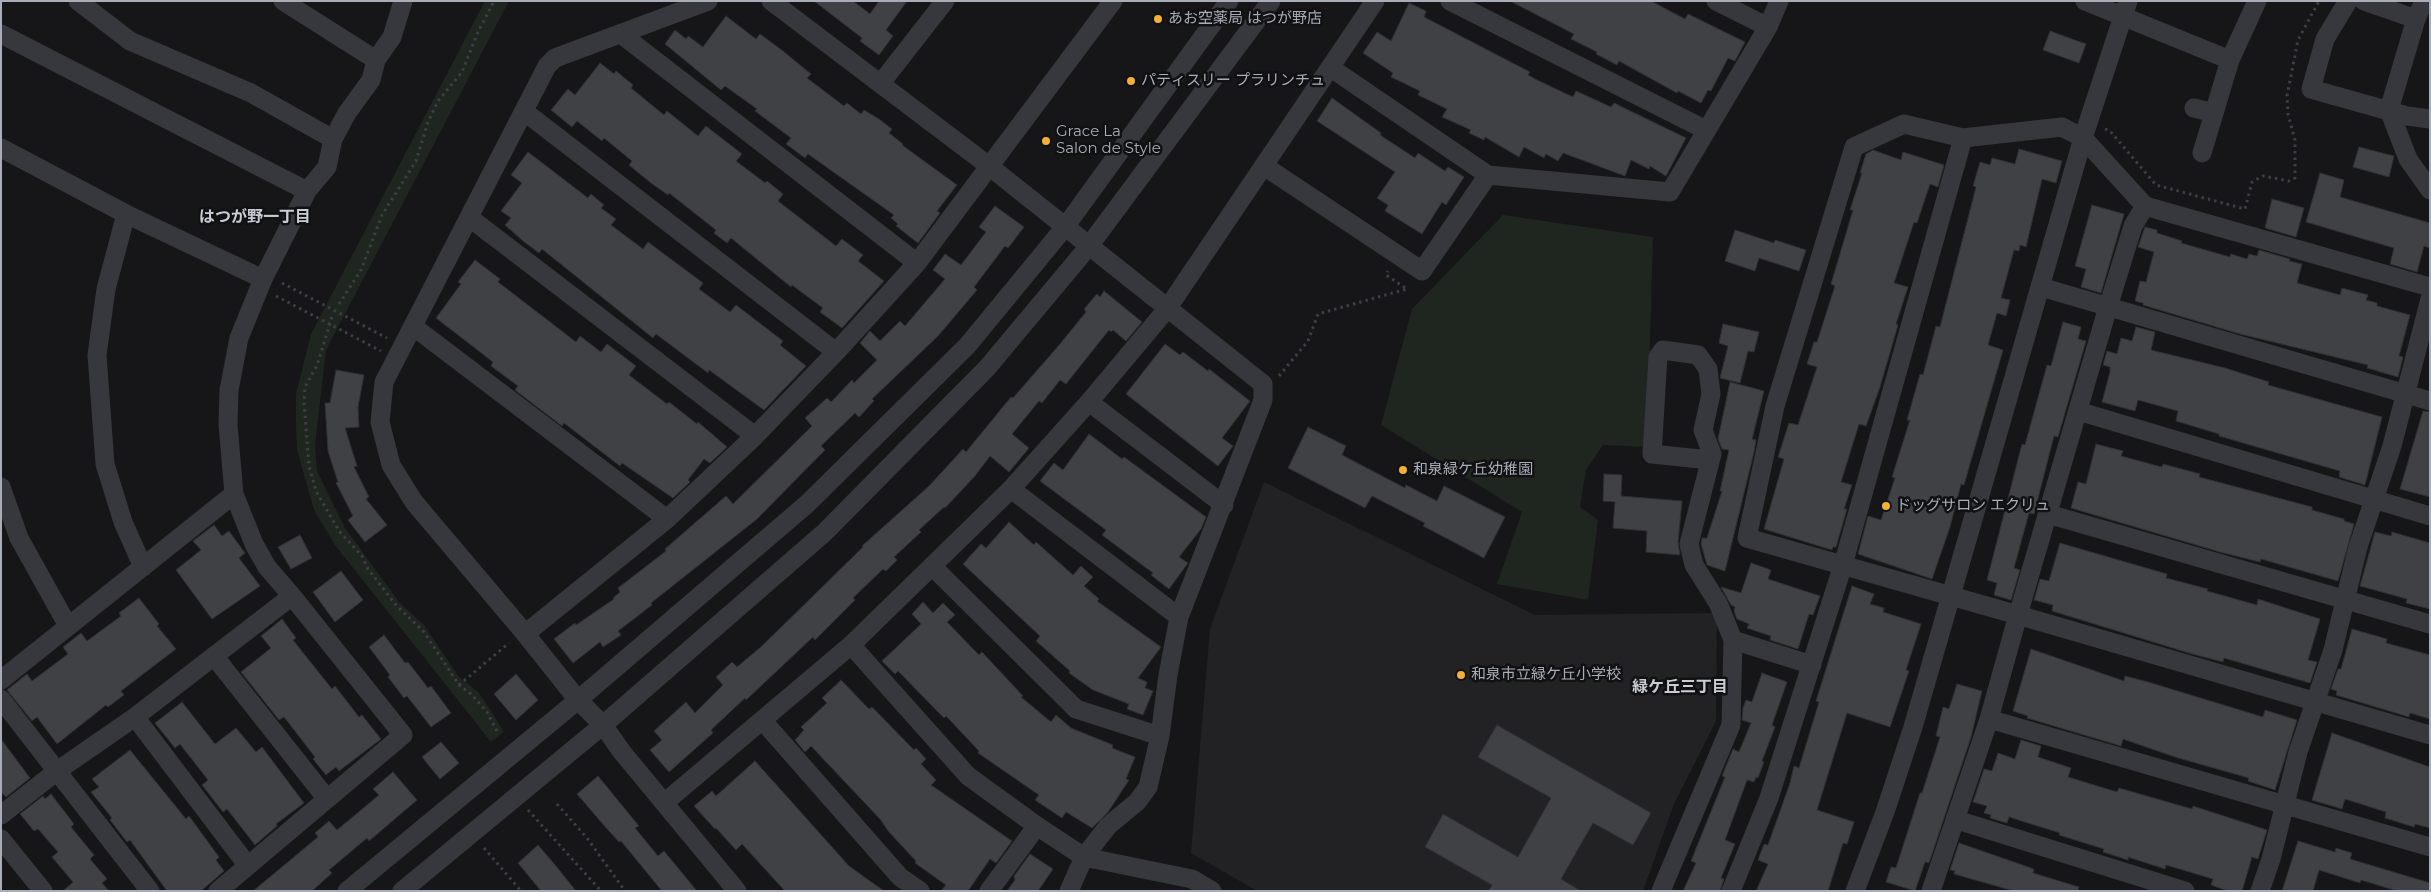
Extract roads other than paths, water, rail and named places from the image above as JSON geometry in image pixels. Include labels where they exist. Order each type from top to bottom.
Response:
[{"type":"street","points":[[78,1],[130,41],[251,93],[332,138]]},
{"type":"street","points":[[283,1],[376,60]]},
{"type":"street","points":[[218,891],[403,735],[267,566],[254,544],[234,494],[228,425],[229,390],[239,338],[267,286],[307,192],[327,167],[332,138],[347,113],[371,80],[376,60],[392,37],[403,1]]},
{"type":"street","points":[[708,1],[555,58],[547,66],[525,112],[384,382],[380,422],[391,466],[414,502],[518,638],[603,726],[664,803],[738,891]]},
{"type":"street","points":[[771,1],[989,166],[1263,384],[1263,400],[1224,505],[1179,617],[1168,675],[1160,736],[1148,786],[1137,802],[1108,826],[1084,857],[1069,891]]},
{"type":"street","points":[[881,83],[945,1]]},
{"type":"street","points":[[518,638],[667,519],[755,436],[836,352],[917,263],[1113,1]]},
{"type":"street","points":[[347,891],[578,700],[807,504],[967,346],[1065,227],[1229,1]]},
{"type":"street","points":[[402,891],[603,726],[825,532],[987,368],[1089,246],[1271,1]]},
{"type":"street","points":[[664,803],[851,645],[933,568],[1011,489],[1089,402],[1167,309],[1375,1]]},
{"type":"street","points":[[1450,1],[1706,130]]},
{"type":"street","points":[[1716,1],[1768,26]]},
{"type":"street","points":[[1331,68],[1488,175],[1670,192],[1768,26],[1778,1]]},
{"type":"street","points":[[2085,1],[2125,9],[2230,60]]},
{"type":"street","points":[[2202,152],[2230,60],[2257,1]]},
{"type":"street","points":[[2348,1],[2325,39],[2311,89],[2430,119]]},
{"type":"street","points":[[2364,1],[2416,19]]},
{"type":"street","points":[[2424,1],[2416,19],[2389,110],[2408,159],[2430,190]]},
{"type":"street","points":[[1855,891],[1885,812],[1913,727],[2083,138],[2125,9]]},
{"type":"street","points":[[1,34],[307,192]]},
{"type":"street","points":[[621,34],[917,263]]},
{"type":"street","points":[[2194,108],[2214,114]]},
{"type":"street","points":[[525,112],[836,352]]},
{"type":"street","points":[[2430,287],[2145,206],[2083,138],[2062,127],[1963,138],[1904,124],[1854,147],[1775,406],[1748,538],[1950,595],[2430,736]]},
{"type":"street","points":[[1731,891],[1768,798],[1843,566],[1963,138]]},
{"type":"street","points":[[2,154],[126,214],[267,286]]},
{"type":"street","points":[[1264,166],[1422,271],[1488,175]]},
{"type":"street","points":[[1931,891],[1957,820],[1990,719],[2018,615],[2133,226],[2145,206]]},
{"type":"street","points":[[126,214],[106,289],[97,355],[105,464],[123,522],[142,567]]},
{"type":"street","points":[[470,218],[755,436]]},
{"type":"street","points":[[2041,287],[2430,401]]},
{"type":"street","points":[[2260,891],[2285,806],[2298,752],[2333,650],[2358,547],[2392,446],[2430,298]]},
{"type":"street","points":[[414,327],[667,519]]},
{"type":"street","points":[[1661,891],[1731,725],[1733,640],[1718,602],[1694,565],[1689,544],[1712,454],[1703,430],[1711,394],[1708,369],[1698,355],[1663,350],[1658,357],[1652,454],[1710,460]]},
{"type":"street","points":[[1089,402],[1224,505]]},
{"type":"street","points":[[2078,411],[2374,501],[2430,516]]},
{"type":"street","points":[[1,487],[19,538],[68,626]]},
{"type":"street","points":[[1011,489],[1179,617]]},
{"type":"street","points":[[1,680],[234,494]]},
{"type":"street","points":[[2048,514],[2430,624]]},
{"type":"street","points":[[933,568],[1076,710],[1160,736]]},
{"type":"street","points":[[1,815],[57,771],[135,717],[292,596]]},
{"type":"street","points":[[1733,640],[1812,665]]},
{"type":"street","points":[[851,645],[968,776],[1037,826],[1084,857],[1184,884],[1192,879],[1212,891]]},
{"type":"street","points":[[214,656],[327,799]]},
{"type":"street","points":[[1,699],[150,891]]},
{"type":"street","points":[[135,717],[248,866]]},
{"type":"street","points":[[1990,719],[2430,847]]},
{"type":"street","points":[[763,721],[900,877],[920,891]]},
{"type":"street","points":[[1957,820],[2184,891]]},
{"type":"street","points":[[989,891],[1037,826]]},
{"type":"street","points":[[1,838],[42,891]]},
{"type":"place","name":"あお空薬局 はつが野店","points":[[1158,19]]},
{"type":"place","name":"パティスリー プラリンチュ","points":[[1131,81]]},
{"type":"place","name":"Grace La Salon de Style","points":[[1046,141]]},
{"type":"place","name":"和泉緑ケ丘幼稚園","points":[[1403,470]]},
{"type":"place","name":"ドッグサロン エクリュ","points":[[1886,506]]},
{"type":"place","name":"和泉市立緑ケ丘小学校","points":[[1461,675]]},
{"type":"district","name":"はつが野一丁目","points":[[255,217]]},
{"type":"district","name":"緑ケ丘三丁目","points":[[1680,687]]}]
